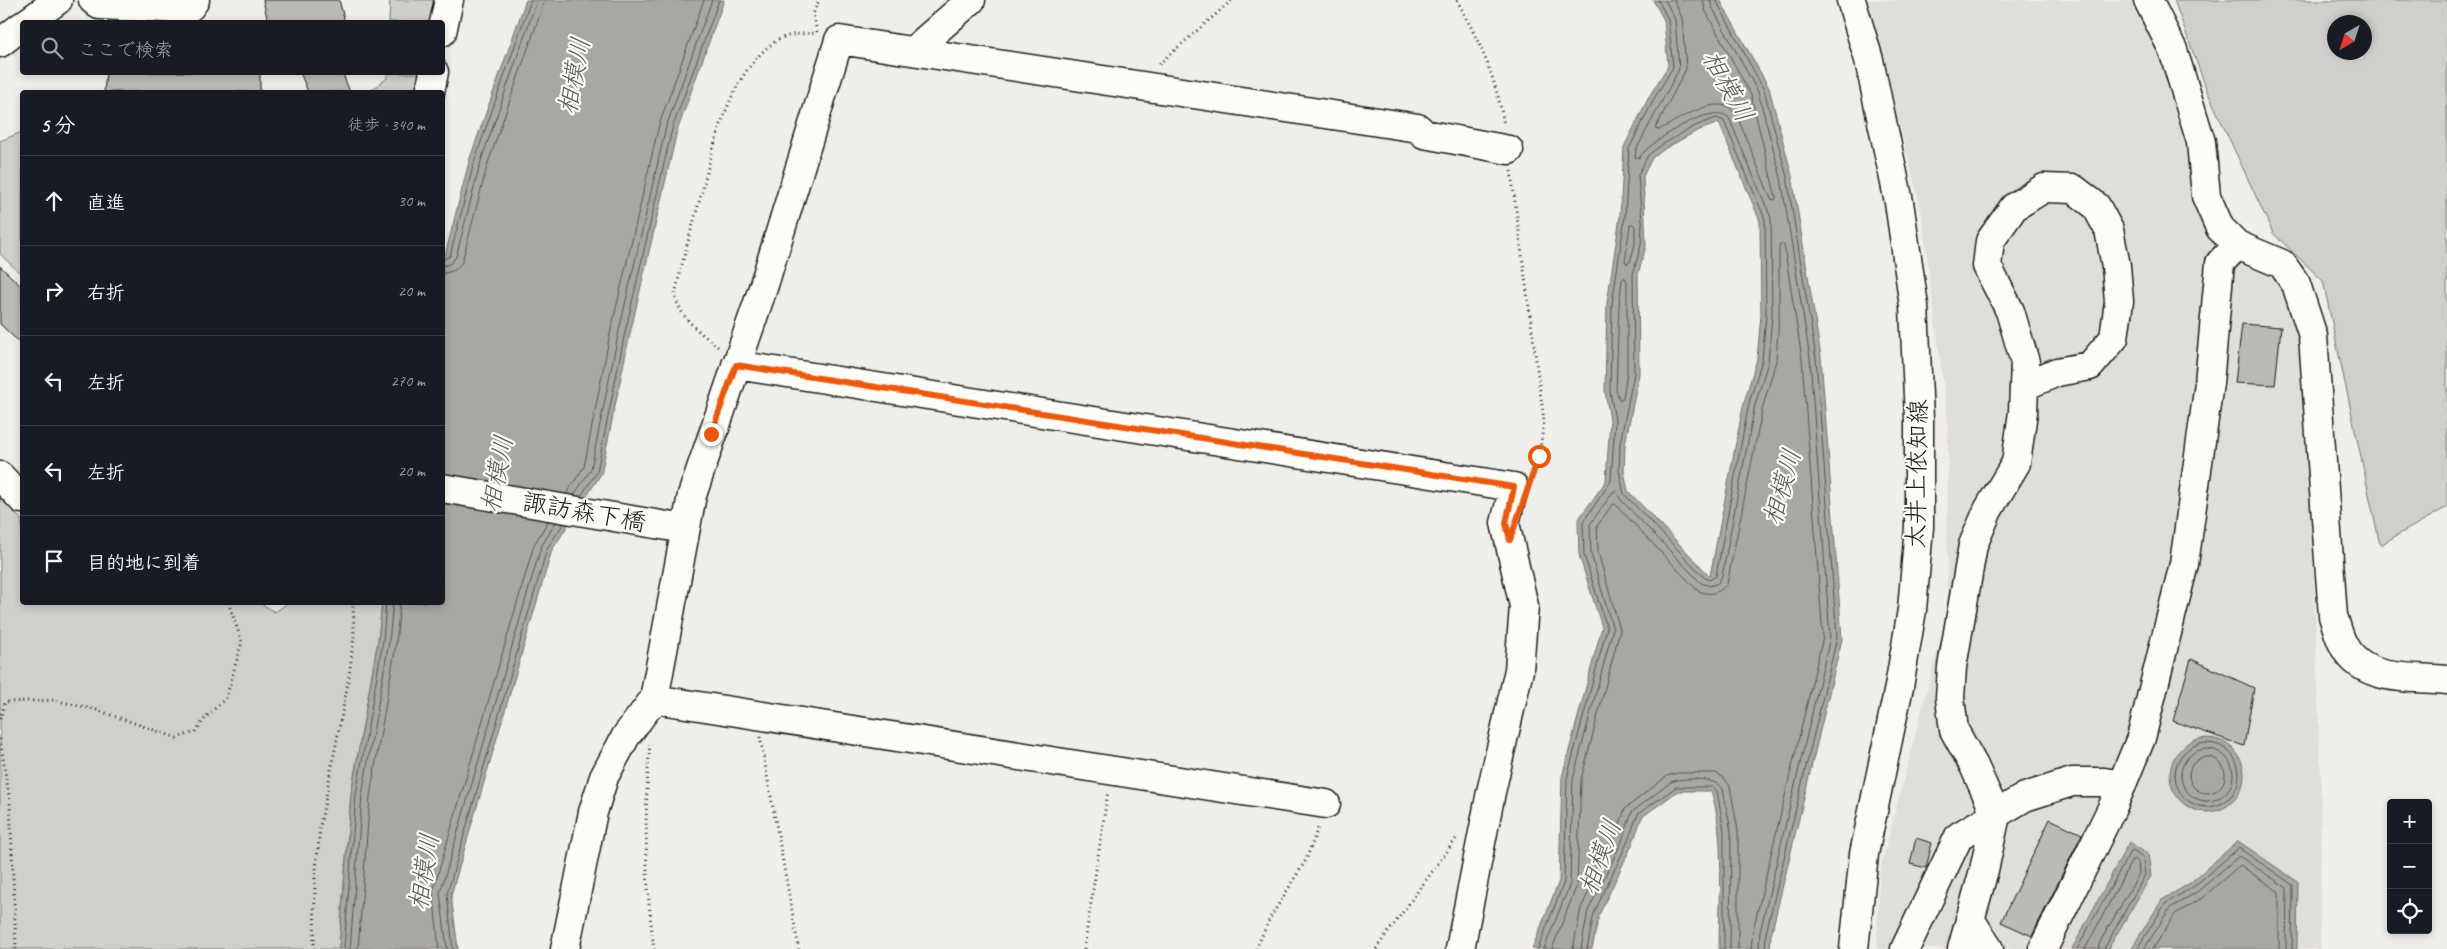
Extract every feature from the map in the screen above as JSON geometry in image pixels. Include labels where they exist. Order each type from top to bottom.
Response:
[{"type":"street","points":[[31,20],[58,0]]},
{"type":"street","points":[[93,0],[98,5],[184,9],[190,7],[195,0]]},
{"type":"street","points":[[445,20],[449,0]]},
{"type":"street","points":[[914,50],[971,0]]},
{"type":"street","name":"太井上依知線","points":[[1851,0],[1869,60],[1899,202],[1914,306],[1919,419],[1919,527],[1912,610],[1899,687],[1864,854],[1854,949]]},
{"type":"street","points":[[2148,0],[2173,50],[2201,142],[2206,196],[2220,228],[2236,245],[2282,264],[2296,284],[2313,336],[2333,616],[2342,643],[2356,662],[2380,675],[2447,680]]},
{"type":"street","points":[[0,43],[20,28]]},
{"type":"street","points":[[566,949],[593,812],[604,777],[626,736],[654,698],[676,528],[692,495],[763,288],[828,37],[1418,128],[1424,134],[1509,150]]},
{"type":"street","points":[[430,90],[433,75]]},
{"type":"street","points":[[1962,949],[1984,870],[1996,815],[1974,766],[1954,730],[1950,698],[1959,620],[1974,545],[1988,510],[2016,462],[2025,362],[2010,310],[1987,266],[1990,241],[2014,207],[2044,188],[2074,189],[2096,206],[2108,230],[2116,266],[2119,301],[2114,338],[2090,366],[2057,372],[2024,386]]},
{"type":"street","points":[[2043,949],[2122,785],[2141,738],[2184,564],[2209,383],[2220,262],[2236,245]]},
{"type":"street","points":[[736,365],[1514,487],[1506,523],[1524,606],[1522,645],[1519,670],[1491,792],[1460,949]]},
{"type":"street","points":[[0,476],[20,497]]},
{"type":"street","name":"諏訪森下橋","points":[[445,489],[676,528]]},
{"type":"street","points":[[654,698],[1326,804]]},
{"type":"street","points":[[1905,949],[1959,836],[2025,798],[2072,782],[2104,782],[2122,785]]},
{"type":"street","points":[[1970,919],[1989,949]]},
{"type":"path","points":[[819,0],[814,14],[828,37]]},
{"type":"path","points":[[1136,85],[1232,0]]},
{"type":"path","points":[[1457,0],[1491,69],[1500,96],[1509,150],[1544,421],[1539,456],[1530,484]]},
{"type":"path","points":[[736,365],[687,321],[678,309],[675,295],[680,268],[714,145],[740,82],[750,66],[775,42],[789,34],[828,37]]},
{"type":"path","points":[[0,719],[5,702],[54,700],[97,710],[177,738],[195,732],[207,716],[226,698],[242,642],[229,605]]},
{"type":"path","points":[[314,949],[315,879],[320,827],[349,677],[354,636],[353,605]]},
{"type":"path","points":[[755,714],[800,949]]},
{"type":"path","points":[[651,734],[646,780],[647,864],[654,949]]},
{"type":"path","points":[[0,739],[10,802],[16,949]]},
{"type":"path","points":[[1084,949],[1112,771]]},
{"type":"path","points":[[1256,949],[1270,918],[1306,860],[1326,804]]},
{"type":"path","points":[[1376,949],[1462,831]]},
{"type":"shaded area","points":[[390,0],[434,0],[431,20],[389,20]]},
{"type":"shaded area","points":[[1868,0],[2138,0],[2184,112],[2202,201],[2253,264],[2275,274],[2291,298],[2306,366],[2321,779],[2320,949],[1877,949],[1879,874],[1947,614],[1948,422],[1921,209]]},
{"type":"shaded area","points":[[2174,0],[2447,0],[2447,507],[2380,545],[2323,281],[2273,233],[2208,93]]},
{"type":"shaded area","points":[[387,75],[423,75],[419,90],[372,90],[387,78]]},
{"type":"shaded area","points":[[20,133],[20,273],[0,254],[0,141]]},
{"type":"shaded area","points":[[0,498],[20,518],[20,605],[263,605],[275,612],[285,605],[382,605],[378,640],[351,794],[339,949],[0,949]]},
{"type":"water","name":"相模川","points":[[526,0],[724,0],[677,131],[629,338],[601,474],[552,550],[451,895],[458,949],[339,949],[351,794],[378,640],[382,605],[445,605],[445,255],[470,158]]},
{"type":"water","name":"相模川","points":[[1653,0],[1720,0],[1769,88],[1792,176],[1821,357],[1842,639],[1771,935],[1770,949],[1719,949],[1720,849],[1716,809],[1711,791],[1678,791],[1642,817],[1632,845],[1599,915],[1592,949],[1532,949],[1559,881],[1562,777],[1602,627],[1579,555],[1578,520],[1606,481],[1610,420],[1605,391],[1607,303],[1620,216],[1624,147],[1650,95],[1668,66],[1664,20]],"holes":[[[1719,123],[1760,221],[1761,315],[1757,359],[1744,402],[1710,576],[1628,491],[1624,472],[1625,444],[1639,374],[1638,274],[1646,246],[1643,176],[1652,158],[1666,148],[1697,131]]]},
{"type":"water","points":[[2207,738],[2228,744],[2238,754],[2244,775],[2238,796],[2228,806],[2207,812],[2186,806],[2176,796],[2170,775],[2176,754],[2186,744]]},
{"type":"water","points":[[2238,841],[2298,882],[2297,949],[2131,949],[2162,900],[2190,883]]},
{"type":"water","points":[[2129,842],[2148,854],[2151,876],[2108,949],[2072,949]]},
{"type":"building","points":[[263,0],[339,0],[344,20],[268,20]]},
{"type":"building","points":[[106,75],[260,75],[260,90],[104,90]]},
{"type":"building","points":[[301,75],[343,75],[349,90],[307,90]]},
{"type":"building","points":[[0,266],[20,285],[20,343],[0,324]]},
{"type":"building","points":[[2242,324],[2281,327],[2275,385],[2235,383]]},
{"type":"building","points":[[2191,659],[2254,688],[2244,746],[2173,721]]},
{"type":"building","points":[[2050,819],[2082,834],[2032,936],[2001,922]]},
{"type":"building","points":[[1916,838],[1932,843],[1926,868],[1910,864]]},
{"type":"route","points":[[711,434],[736,365],[1514,487],[1506,523],[1510,540],[1528,494],[1539,456]]}]
